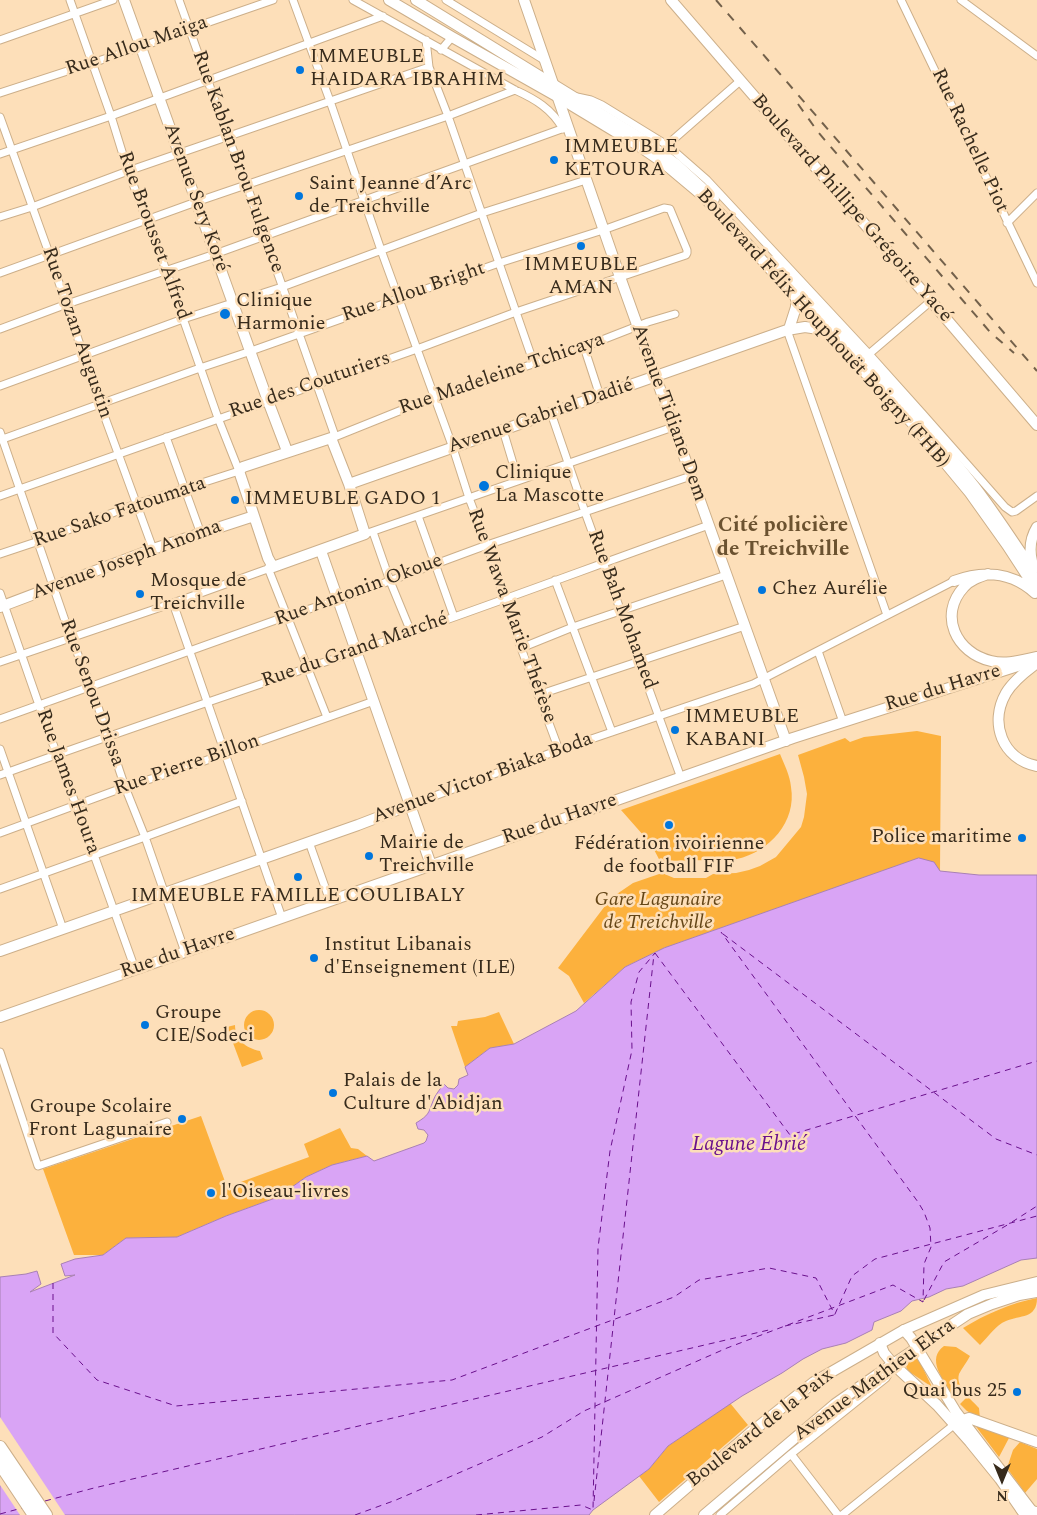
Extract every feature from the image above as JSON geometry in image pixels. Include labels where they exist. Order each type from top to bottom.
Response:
[{"type":"highway","points":[[0,1447],[46,1515]]},
{"type":"highway","points":[[0,1464],[34,1515]]},
{"type":"main road","name":"Avenue Sery Koré","points":[[124,0],[287,451]]},
{"type":"main road","name":"Boulevard Félix Houphouët Boigny (FHB)","points":[[389,0],[452,38],[558,97],[638,146],[661,161],[698,192],[912,423],[970,493],[1037,591]]},
{"type":"main road","name":"Boulevard Félix Houphouët Boigny (FHB)","points":[[416,0],[553,83],[656,149],[704,188],[916,418],[976,488],[1037,577]]},
{"type":"main road","name":"Avenue Tidiane Dem","points":[[524,0],[558,97],[565,128],[586,180],[786,741]]},
{"type":"main road","name":"Boulevard Phillipe Grégoire Yacé","points":[[671,0],[932,301],[1035,424]]},
{"type":"main road","points":[[681,157],[685,172]]},
{"type":"main road","points":[[788,329],[796,307],[796,299]]},
{"type":"main road","name":"Avenue Gabriel Dadié","points":[[349,484],[788,329],[805,327],[825,330]]},
{"type":"main road","points":[[333,437],[349,484],[369,533],[271,568],[239,471],[243,467],[287,451],[333,437]]},
{"type":"main road","points":[[946,440],[952,460]]},
{"type":"main road","name":"Avenue Joseph Anoma","points":[[2,606],[153,549],[254,516]]},
{"type":"main road","points":[[1037,528],[1032,537],[1030,548],[1037,577]]},
{"type":"main road","points":[[321,550],[431,866]]},
{"type":"main road","points":[[954,580],[965,576],[988,574],[1005,576],[1025,585],[1037,596]]},
{"type":"main road","points":[[988,574],[972,580],[958,594],[952,613],[952,622],[958,640],[971,653],[991,661],[1008,662],[1037,658]]},
{"type":"main road","name":"Rue du Havre","points":[[0,1017],[786,741],[1037,658]]},
{"type":"main road","points":[[1037,663],[1026,671],[1006,692],[999,716],[999,730],[1003,741],[1017,758],[1037,766]]},
{"type":"main road","name":"Avenue Victor Biaka Boda","points":[[0,951],[410,805]]},
{"type":"main road","name":"Boulevard de la Paix","points":[[655,1515],[749,1434],[814,1382],[904,1330],[984,1295],[1037,1282]]},
{"type":"main road","name":"Avenue Mathieu Ekra","points":[[704,1515],[728,1501],[799,1441],[835,1404],[891,1365],[968,1314],[1019,1295],[1037,1292]]},
{"type":"main road","points":[[904,1330],[917,1348],[958,1422],[1031,1513]]},
{"type":"main road","points":[[880,1343],[891,1365],[958,1422]]},
{"type":"main road","points":[[958,1422],[969,1418],[1037,1442]]},
{"type":"street","name":"Rue Brousset Alfred","points":[[70,0],[111,116],[128,171],[148,220],[218,418],[239,471]]},
{"type":"street","points":[[0,40],[113,0]]},
{"type":"street","name":"Rue Kablan Brou Fulgence","points":[[179,0],[299,333],[333,437]]},
{"type":"street","name":"Rue Allou Maïga","points":[[0,93],[93,64],[273,0]]},
{"type":"street","name":"Rue Wawa Marie Thérèse","points":[[293,0],[487,545],[521,648],[559,750]]},
{"type":"street","points":[[0,329],[565,128],[540,102],[441,50],[352,0]]},
{"type":"street","points":[[446,0],[544,60]]},
{"type":"street","name":"Rue Rachelle Piot","points":[[901,0],[1037,282]]},
{"type":"street","points":[[961,0],[1037,56]]},
{"type":"street","points":[[0,154],[111,116],[383,16]]},
{"type":"street","points":[[441,50],[452,38]]},
{"type":"street","points":[[426,40],[429,67],[448,116],[463,164],[482,213],[534,364]]},
{"type":"street","points":[[0,217],[429,67]]},
{"type":"street","points":[[667,145],[740,81]]},
{"type":"street","points":[[0,273],[196,202],[448,116],[515,90]]},
{"type":"street","name":"Boulevard Félix Houphouët Boigny (FHB)","points":[[573,96],[592,100],[602,105],[667,145],[681,157],[725,199],[869,354],[1005,507],[1012,512],[1016,511],[1037,496]]},
{"type":"street","name":"Rue Tozan Augustin","points":[[0,117],[67,304],[100,404],[153,549]]},
{"type":"street","points":[[0,386],[183,319],[282,287],[482,213],[586,180]]},
{"type":"street","points":[[1007,223],[1037,193]]},
{"type":"street","name":"Rue Allou Bright","points":[[1,437],[251,352],[299,333],[499,263],[668,208],[670,209],[687,250],[686,255],[620,277]]},
{"type":"street","name":"Rue des Couturiers","points":[[0,496],[417,349],[516,312],[620,277]]},
{"type":"street","points":[[869,354],[932,301]]},
{"type":"street","name":"Rue Madeleine Tchicaya","points":[[333,437],[434,397],[584,347],[675,314]]},
{"type":"street","points":[[788,329],[887,615]]},
{"type":"street","points":[[584,347],[600,396]]},
{"type":"street","name":"Rue Bah Mohamed","points":[[551,413],[567,463],[681,778]]},
{"type":"street","points":[[411,632],[369,533],[674,426]]},
{"type":"street","points":[[503,430],[518,480]]},
{"type":"street","name":"Rue Senou Drissa","points":[[1,437],[39,541],[71,638],[91,686],[107,737],[186,952]]},
{"type":"street","points":[[166,437],[201,534]]},
{"type":"street","name":"Rue Sako Fatoumata","points":[[0,554],[136,504],[239,471]]},
{"type":"street","name":"Rue Antonin Okoue","points":[[0,719],[287,616],[338,600],[487,545],[691,476]]},
{"type":"street","points":[[418,516],[454,618]]},
{"type":"street","name":"Rue du Grand Marché","points":[[0,775],[206,702],[454,618],[504,598],[709,526]]},
{"type":"street","points":[[0,662],[173,604],[271,568],[287,616],[327,717]]},
{"type":"street","points":[[521,648],[573,627],[726,576]]},
{"type":"street","points":[[555,580],[612,732]]},
{"type":"street","name":"Avenue Victor Biaka Boda","points":[[410,805],[559,750],[716,698],[764,679],[954,580]]},
{"type":"street","name":"Rue James Houra","points":[[0,593],[2,606],[22,654],[38,704],[135,969]]},
{"type":"street","points":[[173,604],[282,918]]},
{"type":"street","points":[[538,695],[745,626]]},
{"type":"street","points":[[818,651],[843,722]]},
{"type":"street","name":"Rue Pierre Billon","points":[[0,833],[125,787],[176,771],[225,752],[374,701]]},
{"type":"street","points":[[0,749],[63,929]]},
{"type":"street","points":[[0,889],[242,801]]},
{"type":"street","points":[[309,842],[330,901]]},
{"type":"street","points":[[0,1052],[38,1166],[167,1122]]},
{"type":"street","points":[[842,1515],[958,1422]]},
{"type":"street","points":[[720,1515],[728,1501],[791,1454],[799,1441]]},
{"type":"street","points":[[791,1454],[838,1515]]},
{"type":"green space","name":"Gare Lagunaire de Treichville","points":[[917,731],[941,736],[940,871],[919,858],[664,948],[625,967],[584,1003],[569,976],[558,968],[611,898],[633,883],[662,873],[674,878],[706,878],[713,874],[736,873],[760,866],[776,857],[801,827],[804,817],[807,794],[798,755],[845,738],[850,742],[864,737]]},
{"type":"green space","points":[[780,754],[790,783],[792,800],[790,812],[778,834],[760,850],[749,855],[730,860],[660,861],[651,844],[621,810]]},
{"type":"green space","points":[[259,1010],[270,1014],[274,1025],[270,1036],[259,1040],[248,1036],[244,1025],[248,1014]]},
{"type":"green space","points":[[499,1012],[514,1044],[490,1048],[465,1067],[451,1026],[457,1026],[458,1021],[485,1017]]},
{"type":"green space","points":[[235,1025],[239,1039],[250,1048],[260,1051],[263,1059],[242,1067],[227,1027]]},
{"type":"green space","points":[[201,1116],[227,1187],[309,1157],[304,1144],[340,1128],[351,1148],[358,1149],[367,1156],[332,1165],[306,1177],[278,1197],[177,1237],[126,1238],[103,1255],[74,1255],[43,1169]]},
{"type":"green space","points":[[1037,1298],[1034,1310],[1031,1313],[1002,1323],[980,1345],[963,1328],[999,1310]]},
{"type":"green space","points":[[944,1346],[956,1347],[970,1356],[958,1379],[965,1393],[979,1408],[980,1418],[967,1411],[960,1404],[966,1398],[957,1388],[951,1393],[938,1369],[936,1357]]},
{"type":"green space","points":[[914,1358],[920,1362],[932,1387],[908,1371],[905,1364]]},
{"type":"green space","points":[[730,1403],[748,1425],[659,1502],[639,1476],[649,1469],[668,1446]]},
{"type":"green space","points":[[974,1424],[1009,1438],[999,1457]]},
{"type":"green space","points":[[1020,1442],[1037,1449],[1037,1479],[1025,1493],[1007,1468],[1013,1450]]},
{"type":"water","name":"Lagune Ébrié","points":[[919,858],[934,862],[940,871],[979,875],[1037,875],[1037,1258],[1021,1260],[963,1286],[946,1289],[929,1297],[912,1301],[901,1311],[874,1322],[872,1330],[846,1343],[822,1349],[803,1359],[742,1396],[668,1446],[649,1469],[593,1510],[589,1515],[0,1515],[0,1277],[37,1271],[41,1284],[30,1292],[75,1275],[65,1276],[61,1264],[75,1259],[103,1255],[126,1238],[177,1237],[278,1197],[306,1177],[332,1165],[367,1156],[374,1161],[424,1143],[428,1135],[424,1130],[418,1129],[416,1123],[427,1114],[444,1084],[448,1088],[454,1089],[458,1085],[459,1079],[468,1075],[465,1067],[490,1048],[514,1044],[576,1011],[625,967],[664,948]]},
{"type":"pier","points":[[0,1417],[65,1515],[20,1515],[0,1485]]},
{"type":"ferry route","points":[[355,1515],[396,1500],[542,1437],[584,1411],[727,1348],[893,1285],[923,1302],[924,1264],[931,1247],[930,1228],[924,1212],[721,932]]},
{"type":"ferry route","points":[[723,934],[996,1139],[1037,1155]]},
{"type":"ferry route","points":[[655,953],[790,1135],[1037,1061]]},
{"type":"ferry route","points":[[476,1515],[581,1505],[593,1510],[598,1248],[610,1151],[632,1050],[631,1002],[639,972],[655,953]]},
{"type":"ferry route","points":[[594,1501],[654,954]]},
{"type":"ferry route","points":[[1012,1222],[1037,1206]]},
{"type":"ferry route","points":[[835,1314],[852,1276],[875,1259],[1037,1216]]},
{"type":"ferry route","points":[[924,1300],[944,1262],[1009,1224]]},
{"type":"ferry route","points":[[53,1283],[53,1333],[97,1380],[176,1406],[452,1380],[674,1297],[699,1280],[769,1268],[816,1278],[835,1315]]},
{"type":"ferry route","points":[[785,1326],[834,1315]]},
{"type":"ferry route","points":[[45,1501],[773,1329]]},
{"type":"ferry route","points":[[0,1514],[22,1508]]},
{"type":"railway","points":[[716,0],[1037,371]]},
{"type":"railway","points":[[798,104],[818,132],[990,332],[1014,353]]},
{"type":"place","name":"IMMEUBLE HAIDARA IBRAHIM","points":[[300,70]]},
{"type":"place","name":"IMMEUBLE KETOURA","points":[[554,160]]},
{"type":"place","name":"Saint Jeanne d’Arc de Treichville","points":[[299,196]]},
{"type":"place","name":"IMMEUBLE AMAN","points":[[581,246]]},
{"type":"place","name":"Clinique Harmonie","points":[[225,314]]},
{"type":"place","name":"Clinique La Mascotte","points":[[484,486]]},
{"type":"place","name":"IMMEUBLE GADO 1","points":[[235,500]]},
{"type":"place","name":"Chez Aurélie","points":[[762,590]]},
{"type":"place","name":"Mosque de Treichville","points":[[140,594]]},
{"type":"place","name":"IMMEUBLE KABANI","points":[[675,730]]},
{"type":"place","name":"Fédération ivoirienne de football FIF","points":[[669,825]]},
{"type":"place","name":"Police maritime","points":[[1022,838]]},
{"type":"place","name":"Mairie de Treichville","points":[[369,856]]},
{"type":"place","name":"IMMEUBLE FAMILLE COULIBALY","points":[[298,877]]},
{"type":"place","name":"Institut Libanais d'Enseignement (ILE)","points":[[314,958]]},
{"type":"place","name":"Groupe CIE/Sodeci","points":[[145,1025]]},
{"type":"place","name":"Palais de la Culture d'Abidjan","points":[[333,1093]]},
{"type":"place","name":"Groupe Scolaire Front Lagunaire","points":[[182,1119]]},
{"type":"place","name":"l'Oiseau-livres","points":[[211,1193]]},
{"type":"place","name":"Quai bus 25","points":[[1017,1392]]},
{"type":"district","name":"Cité policière de Treichville","points":[[783,539]]}]
